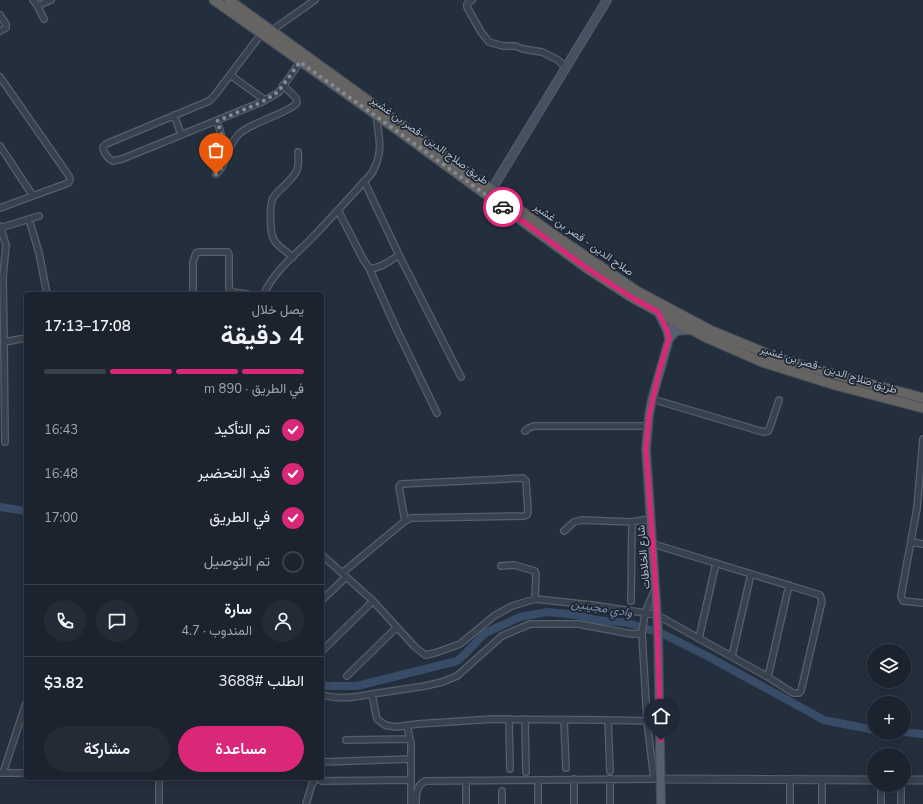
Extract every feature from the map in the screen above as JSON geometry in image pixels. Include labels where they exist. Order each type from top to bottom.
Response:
[{"type":"highway","name":"طريق صلاح الدين -قصر بن غشير","points":[[214,0],[376,115],[588,269],[634,294],[658,312],[675,317],[690,330],[737,352],[781,369],[834,385],[923,408]]},
{"type":"highway","name":"صلاح الدين - قصر بن غشير","points":[[229,0],[492,189],[634,294],[675,317],[775,357],[923,398]]},
{"type":"main road","points":[[492,189],[607,0]]},
{"type":"main road","points":[[658,312],[667,330],[669,338]]},
{"type":"main road","name":"شارع الخلاطات","points":[[661,804],[657,779],[659,650],[658,615],[646,455],[652,400],[675,317]]},
{"type":"main road","points":[[669,338],[676,331],[690,330]]},
{"type":"street","points":[[35,2],[42,5],[51,0]]},
{"type":"street","points":[[271,31],[315,0]]},
{"type":"street","points":[[472,0],[467,4],[467,7],[481,32],[489,42],[503,46],[515,46],[542,52],[558,60],[566,68]]},
{"type":"street","points":[[35,2],[44,19]]},
{"type":"street","points":[[0,15],[6,24],[6,28],[0,31]]},
{"type":"street","points":[[261,34],[215,95],[209,100],[106,144],[103,147],[103,150],[109,159],[117,161],[265,100],[278,92],[300,62]]},
{"type":"street","points":[[230,75],[265,100]]},
{"type":"street","points":[[0,77],[70,180],[68,183],[0,208]]},
{"type":"street","points":[[225,156],[240,133],[249,127],[279,114],[295,105],[297,102],[296,98],[284,85]]},
{"type":"street","points":[[174,115],[181,134]]},
{"type":"street","points":[[265,292],[276,273],[312,238],[372,173],[380,155],[381,147],[376,115]]},
{"type":"street","points":[[216,174],[224,164],[225,156],[224,143],[217,121]]},
{"type":"street","points":[[0,147],[33,196]]},
{"type":"street","points":[[292,257],[274,241],[270,208],[272,198],[296,173],[298,168],[298,152]]},
{"type":"street","points":[[364,181],[399,255],[461,377]]},
{"type":"street","points":[[338,210],[369,268],[437,413]]},
{"type":"street","points":[[5,442],[2,340],[3,277],[6,245],[0,227],[39,216]]},
{"type":"street","points":[[29,219],[39,253],[47,292]]},
{"type":"street","points":[[192,292],[193,262],[196,253],[200,252],[228,252],[229,288],[232,292]]},
{"type":"street","points":[[369,268],[372,269],[384,265],[399,255]]},
{"type":"street","points":[[2,340],[24,338]]},
{"type":"street","points":[[652,400],[763,432],[768,431],[779,400]]},
{"type":"street","points":[[526,432],[529,428],[534,426],[648,426]]},
{"type":"street","points":[[923,439],[917,508],[901,599],[904,601],[923,604]]},
{"type":"street","points":[[324,598],[344,575],[405,521],[413,518],[527,515],[526,481],[524,478],[401,484],[399,487],[405,521]]},
{"type":"street","points":[[564,531],[574,522],[581,520],[632,522],[650,519]]},
{"type":"street","points":[[631,601],[632,522]]},
{"type":"street","points":[[911,542],[923,544]]},
{"type":"street","points":[[324,557],[373,601],[422,653],[428,655],[460,644],[494,616],[512,606],[535,599],[592,605],[658,615],[768,676],[793,692],[799,693],[802,689],[822,597],[816,593],[653,544]]},
{"type":"street","points":[[699,638],[716,563]]},
{"type":"street","points":[[501,566],[514,565],[535,571],[535,599]]},
{"type":"street","points":[[732,656],[751,574]]},
{"type":"street","points":[[656,585],[645,613],[642,633],[647,721],[657,779]]},
{"type":"street","points":[[768,676],[788,585]]},
{"type":"street","points":[[324,649],[373,601]]},
{"type":"street","points":[[324,695],[347,698],[442,682],[457,676],[502,636],[530,624],[578,624],[632,634],[642,633]]},
{"type":"street","points":[[347,676],[397,626]]},
{"type":"street","points":[[372,694],[376,714],[381,723],[389,726],[509,719],[647,721]]},
{"type":"street","points":[[24,709],[1,773],[24,773]]},
{"type":"street","points":[[509,719],[510,769]]},
{"type":"street","points":[[525,719],[526,772]]},
{"type":"street","points":[[564,720],[566,768]]},
{"type":"street","points":[[608,720],[610,771]]},
{"type":"street","points":[[407,726],[410,739],[411,804]]},
{"type":"street","points":[[346,740],[410,739]]},
{"type":"street","points":[[324,762],[411,759]]},
{"type":"street","points":[[610,779],[610,804]]},
{"type":"street","points":[[416,804],[417,790],[420,784],[425,781],[610,779],[867,780]]},
{"type":"street","points":[[790,779],[790,804]]},
{"type":"street","points":[[159,780],[159,804]]},
{"type":"street","points":[[306,804],[315,780]]},
{"type":"street","points":[[320,780],[411,780]]},
{"type":"street","points":[[538,780],[538,804]]},
{"type":"street","points":[[574,780],[574,804]]},
{"type":"street","points":[[822,780],[822,804]]},
{"type":"street","points":[[911,780],[923,780]]},
{"type":"street","points":[[466,781],[466,804]]},
{"type":"street","points":[[502,791],[502,804]]},
{"type":"street","points":[[881,792],[881,804]]},
{"type":"street","points":[[901,792],[901,804]]},
{"type":"waterway","name":"وادي مجينين","points":[[0,507],[24,511]]},
{"type":"waterway","name":"وادي مجينين","points":[[324,685],[357,686],[457,661],[485,633],[520,617],[547,612],[628,623],[663,634],[709,657],[824,720],[867,729]]},
{"type":"waterway","name":"وادي مجينين","points":[[911,733],[923,734]]},
{"type":"way so far","points":[[216,174],[224,164],[225,159],[224,143],[217,121],[262,102],[278,92],[300,62],[388,123],[503,207]]},
{"type":"route","points":[[503,207],[588,269],[631,297],[658,312],[667,330],[669,338],[652,400],[646,449],[650,519],[654,552],[661,740]]}]
